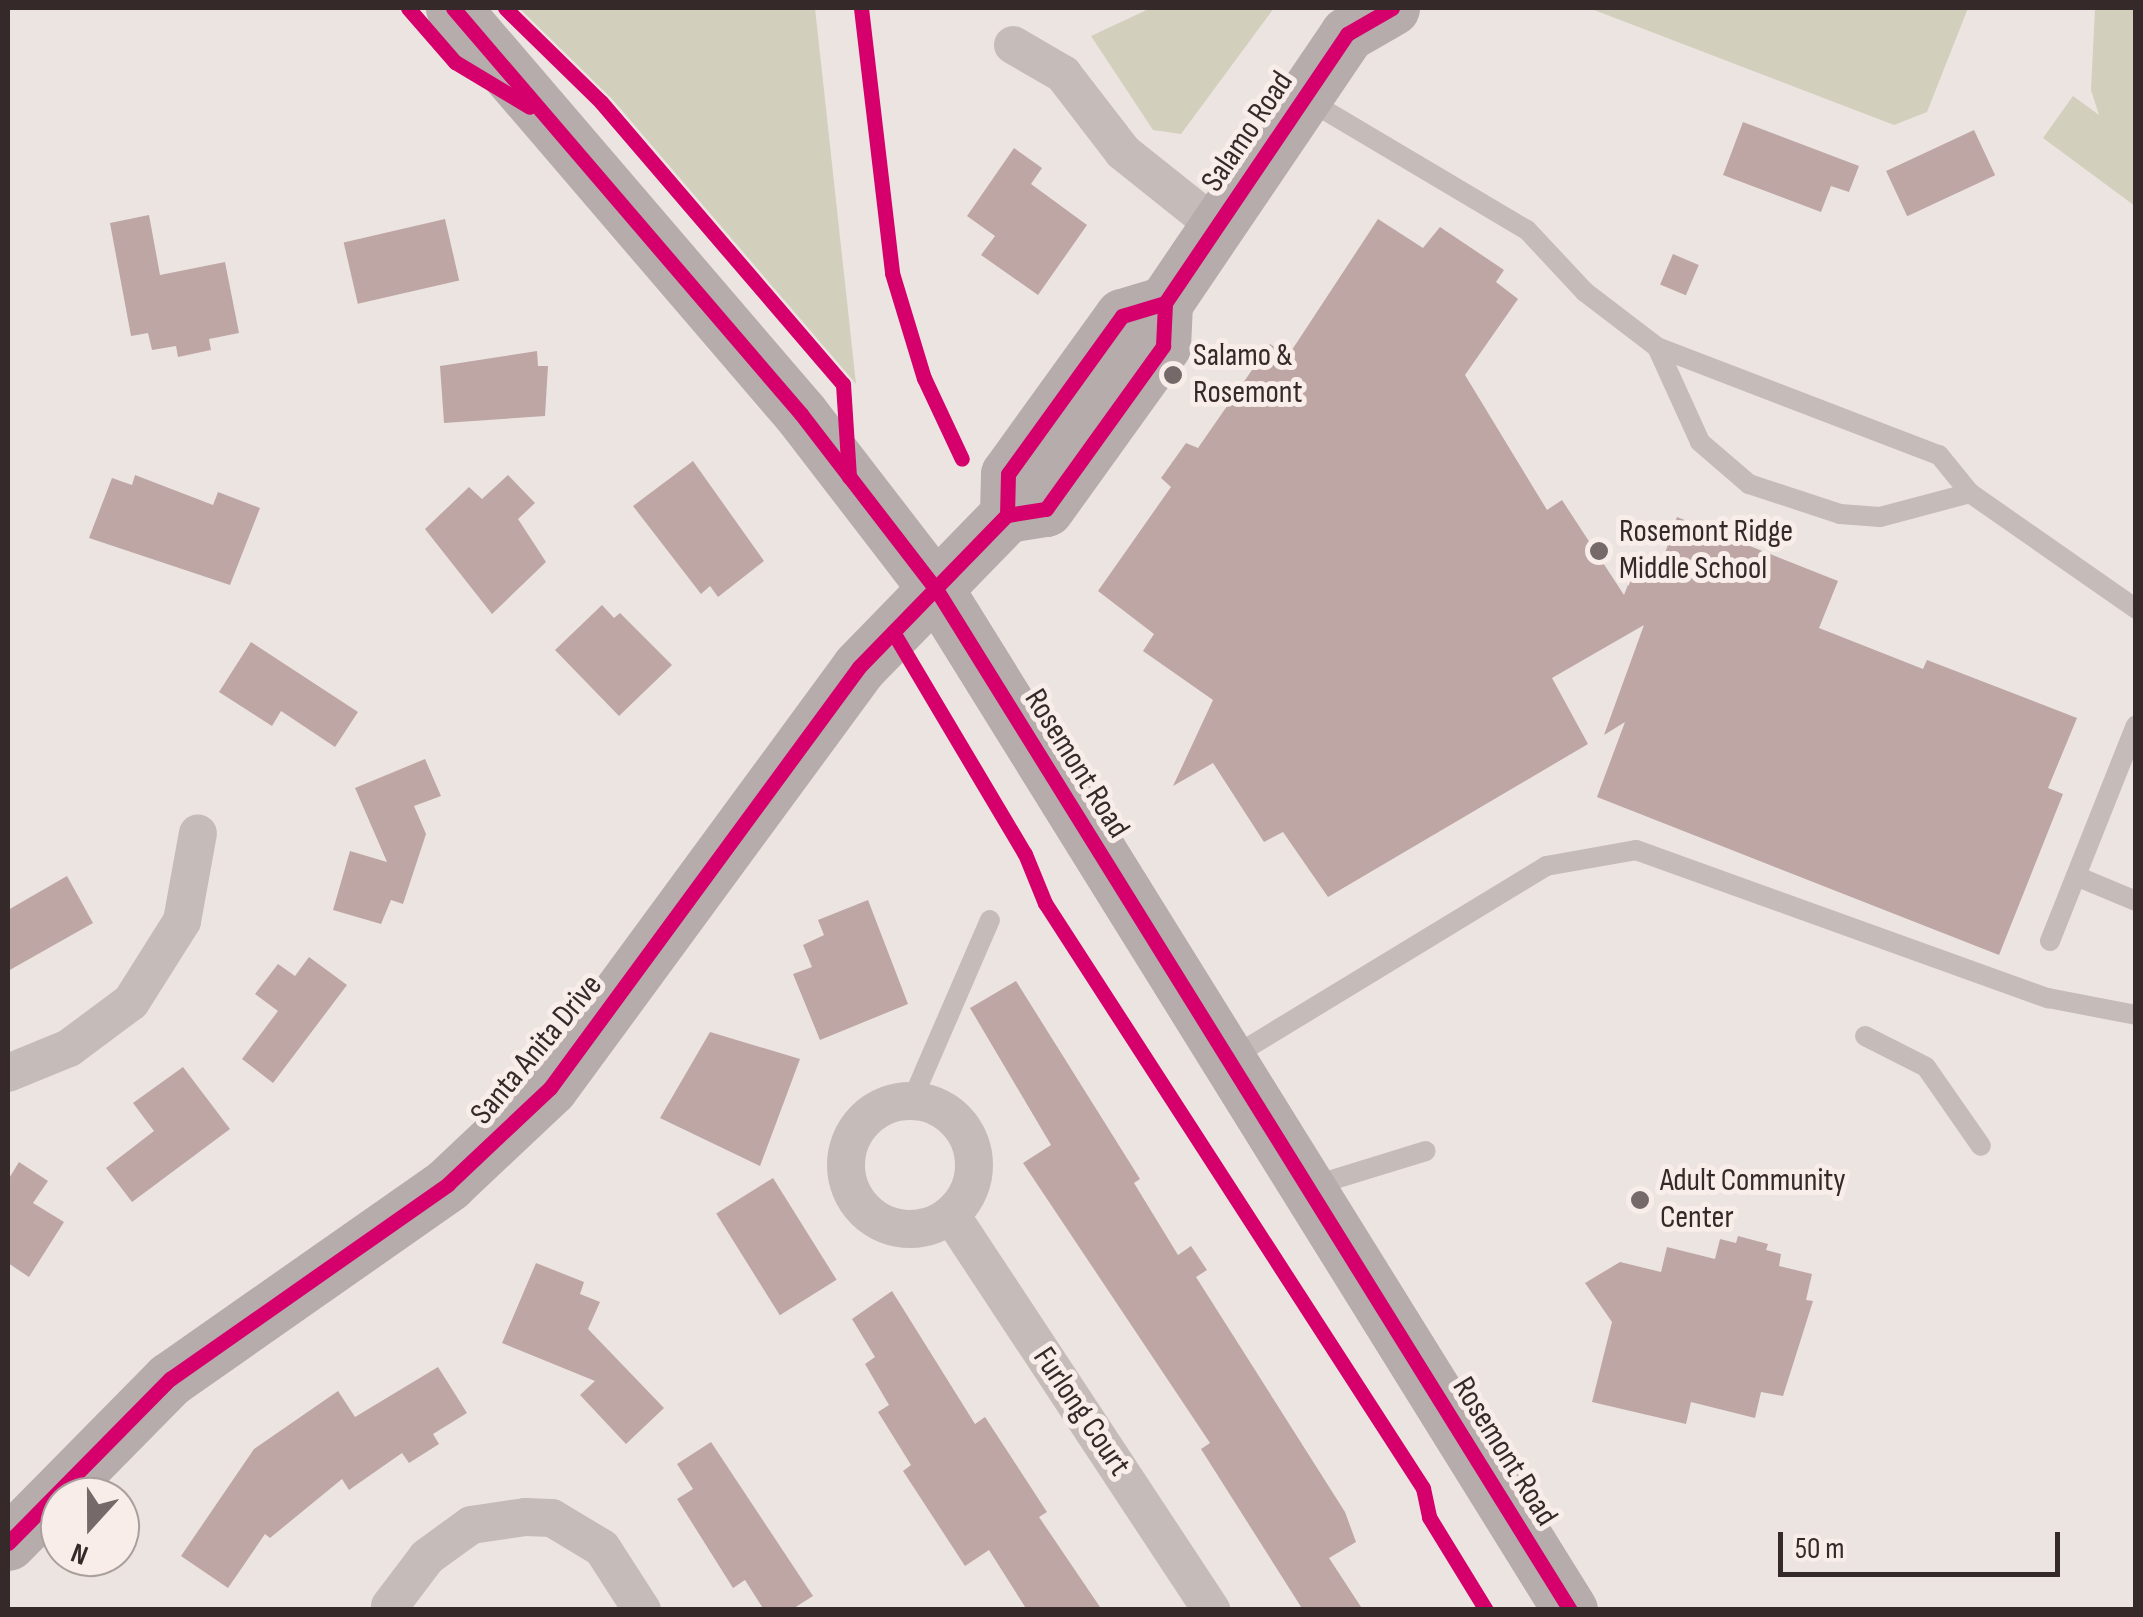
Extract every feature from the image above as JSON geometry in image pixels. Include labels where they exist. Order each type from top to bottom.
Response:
[{"type":"main road","name":"Rosemont Road","points":[[453,8],[801,414],[936,589],[1570,1610]]},
{"type":"main road","name":"Salamo Road","points":[[936,589],[1007,515],[1046,508],[1086,457],[1163,346],[1166,303],[1364,16]]},
{"type":"main road","name":"Santa Anita Drive","points":[[8,1543],[170,1379],[500,1140],[575,1058],[824,710],[936,589]]},
{"type":"street","points":[[1013,45],[1063,74],[1123,152],[1217,226]]},
{"type":"street","points":[[8,1073],[69,1048],[132,1002],[182,921],[198,833]]},
{"type":"street","points":[[912,1100],[941,1108],[969,1136],[970,1190],[951,1214],[932,1225],[889,1226],[850,1190],[851,1137],[868,1115],[912,1100]]},
{"type":"street","name":"Furlong Court","points":[[951,1214],[1211,1610]]},
{"type":"street","points":[[390,1606],[427,1557],[471,1525],[525,1516],[552,1518],[602,1548],[642,1610]]},
{"type":"lane","points":[[1304,98],[1527,230],[1585,292],[1657,347],[1939,455],[1970,493],[2136,609]]},
{"type":"lane","points":[[1657,347],[1700,442],[1749,484],[1840,514],[1880,517],[1970,493]]},
{"type":"lane","points":[[2050,941],[2136,726]]},
{"type":"lane","points":[[1227,1060],[1546,866],[1636,850],[2048,998],[2136,1016]]},
{"type":"lane","points":[[2076,876],[2136,901]]},
{"type":"lane","points":[[912,1100],[990,920]]},
{"type":"lane","points":[[1864,1036],[1926,1067],[1981,1146]]},
{"type":"lane","points":[[1307,1188],[1426,1151]]},
{"type":"shaded area","points":[[519,8],[815,8],[856,384],[612,99]]},
{"type":"shaded area","points":[[1151,8],[1274,8],[1181,134],[1153,130],[1091,36]]},
{"type":"shaded area","points":[[1589,8],[1968,8],[1927,112],[1894,125]]},
{"type":"shaded area","points":[[2095,8],[2135,8],[2135,206],[2043,138],[2073,96],[2099,115],[2091,90]]},
{"type":"building","points":[[1743,122],[1859,166],[1849,192],[1831,186],[1821,212],[1723,175]]},
{"type":"building","points":[[1974,130],[1995,175],[1907,216],[1886,171]]},
{"type":"building","points":[[1014,148],[1042,168],[1031,184],[1087,225],[1038,295],[981,255],[995,236],[967,216]]},
{"type":"building","points":[[149,215],[160,275],[225,262],[239,333],[209,339],[211,350],[178,357],[176,346],[152,350],[148,333],[131,336],[110,223]]},
{"type":"building","points":[[445,219],[459,280],[358,304],[344,242]]},
{"type":"building","name":"Rosemont Ridge Middle School","points":[[1378,219],[1423,248],[1440,227],[1504,270],[1496,282],[1518,299],[1465,375],[1547,510],[1562,500],[1624,595],[1636,564],[1659,571],[1677,517],[1838,581],[1819,628],[1923,669],[1927,660],[2077,718],[2048,788],[2063,794],[1999,955],[1597,797],[1625,722],[1604,735],[1644,625],[1552,678],[1588,744],[1328,897],[1283,832],[1264,842],[1213,763],[1173,786],[1213,700],[1143,651],[1154,634],[1098,591],[1171,487],[1161,478],[1186,443],[1198,448],[1270,344],[1288,356]]},
{"type":"building","points":[[1673,254],[1699,265],[1686,295],[1660,284]]},
{"type":"building","points":[[537,351],[538,366],[548,366],[545,416],[444,423],[440,366]]},
{"type":"building","points":[[693,461],[764,561],[718,597],[710,586],[701,594],[633,506]]},
{"type":"building","points":[[135,475],[213,505],[218,492],[260,508],[230,585],[89,538],[112,478],[132,485]]},
{"type":"building","points":[[508,475],[535,503],[518,519],[546,562],[492,614],[425,529],[469,487],[482,499]]},
{"type":"building","points":[[602,605],[614,618],[620,613],[672,665],[619,716],[555,650]]},
{"type":"building","points":[[251,642],[358,712],[335,747],[281,711],[272,726],[219,692]]},
{"type":"building","points":[[425,759],[441,796],[414,806],[426,834],[403,904],[391,900],[381,924],[333,910],[350,851],[387,862],[355,788]]},
{"type":"building","points":[[67,876],[93,923],[8,971],[8,910]]},
{"type":"building","points":[[868,900],[908,1004],[820,1040],[793,974],[812,967],[803,945],[824,935],[818,920]]},
{"type":"building","points":[[309,957],[347,985],[273,1083],[242,1059],[278,1011],[255,994],[278,964],[295,976]]},
{"type":"building","points":[[1016,981],[1140,1179],[1134,1183],[1178,1255],[1191,1246],[1207,1270],[1196,1277],[1345,1512],[1356,1542],[1329,1558],[1363,1610],[1303,1610],[1201,1449],[1210,1443],[1023,1163],[1051,1145],[970,1008]]},
{"type":"building","points":[[710,1032],[800,1059],[760,1166],[660,1118]]},
{"type":"building","points":[[183,1067],[230,1129],[132,1202],[106,1168],[154,1131],[133,1103]]},
{"type":"building","points":[[19,1162],[48,1181],[33,1203],[64,1222],[29,1277],[8,1263],[8,1180]]},
{"type":"building","points":[[773,1178],[837,1280],[780,1315],[716,1214]]},
{"type":"building","points":[[1738,1236],[1768,1244],[1766,1250],[1781,1254],[1779,1266],[1812,1274],[1806,1300],[1813,1301],[1783,1396],[1761,1392],[1755,1418],[1691,1402],[1686,1424],[1592,1402],[1612,1322],[1585,1283],[1620,1262],[1661,1272],[1667,1247],[1715,1259],[1720,1239],[1736,1243]]},
{"type":"building","points":[[536,1263],[584,1282],[580,1294],[600,1302],[588,1329],[664,1408],[626,1444],[580,1395],[595,1381],[502,1343]]},
{"type":"building","points":[[892,1291],[975,1424],[985,1417],[1047,1512],[1039,1517],[1102,1610],[1027,1610],[989,1550],[965,1566],[903,1471],[911,1465],[878,1412],[889,1405],[865,1364],[875,1357],[852,1319]]},
{"type":"building","points":[[438,1367],[467,1413],[433,1434],[439,1444],[409,1463],[402,1453],[349,1490],[342,1479],[270,1538],[265,1534],[228,1588],[181,1556],[254,1449],[338,1391],[355,1417]]},
{"type":"building","points":[[711,1442],[813,1596],[791,1610],[764,1610],[745,1580],[733,1588],[677,1499],[693,1489],[677,1464]]},
{"type":"cycle path","points":[[408,8],[455,62],[530,107]]},
{"type":"cycle path","points":[[453,8],[801,414],[936,589],[1570,1610]]},
{"type":"cycle path","points":[[505,8],[601,102],[843,384],[849,477]]},
{"type":"cycle path","points":[[861,8],[892,273],[924,378],[962,459]]},
{"type":"cycle path","points":[[8,1543],[170,1379],[448,1184],[550,1088],[859,667],[1007,515],[1046,509],[1163,346],[1165,303],[1347,34],[1392,8]]},
{"type":"cycle path","points":[[1007,515],[1008,474],[1122,316],[1165,303]]},
{"type":"cycle path","points":[[893,632],[1025,854],[1045,903],[1423,1488],[1429,1517],[1486,1610]]},
{"type":"place","name":"Salamo & Rosemont","points":[[1173,375]]},
{"type":"place","name":"Rosemont Ridge Middle School","points":[[1599,551]]},
{"type":"place","name":"Adult Community Center","points":[[1640,1200]]}]
